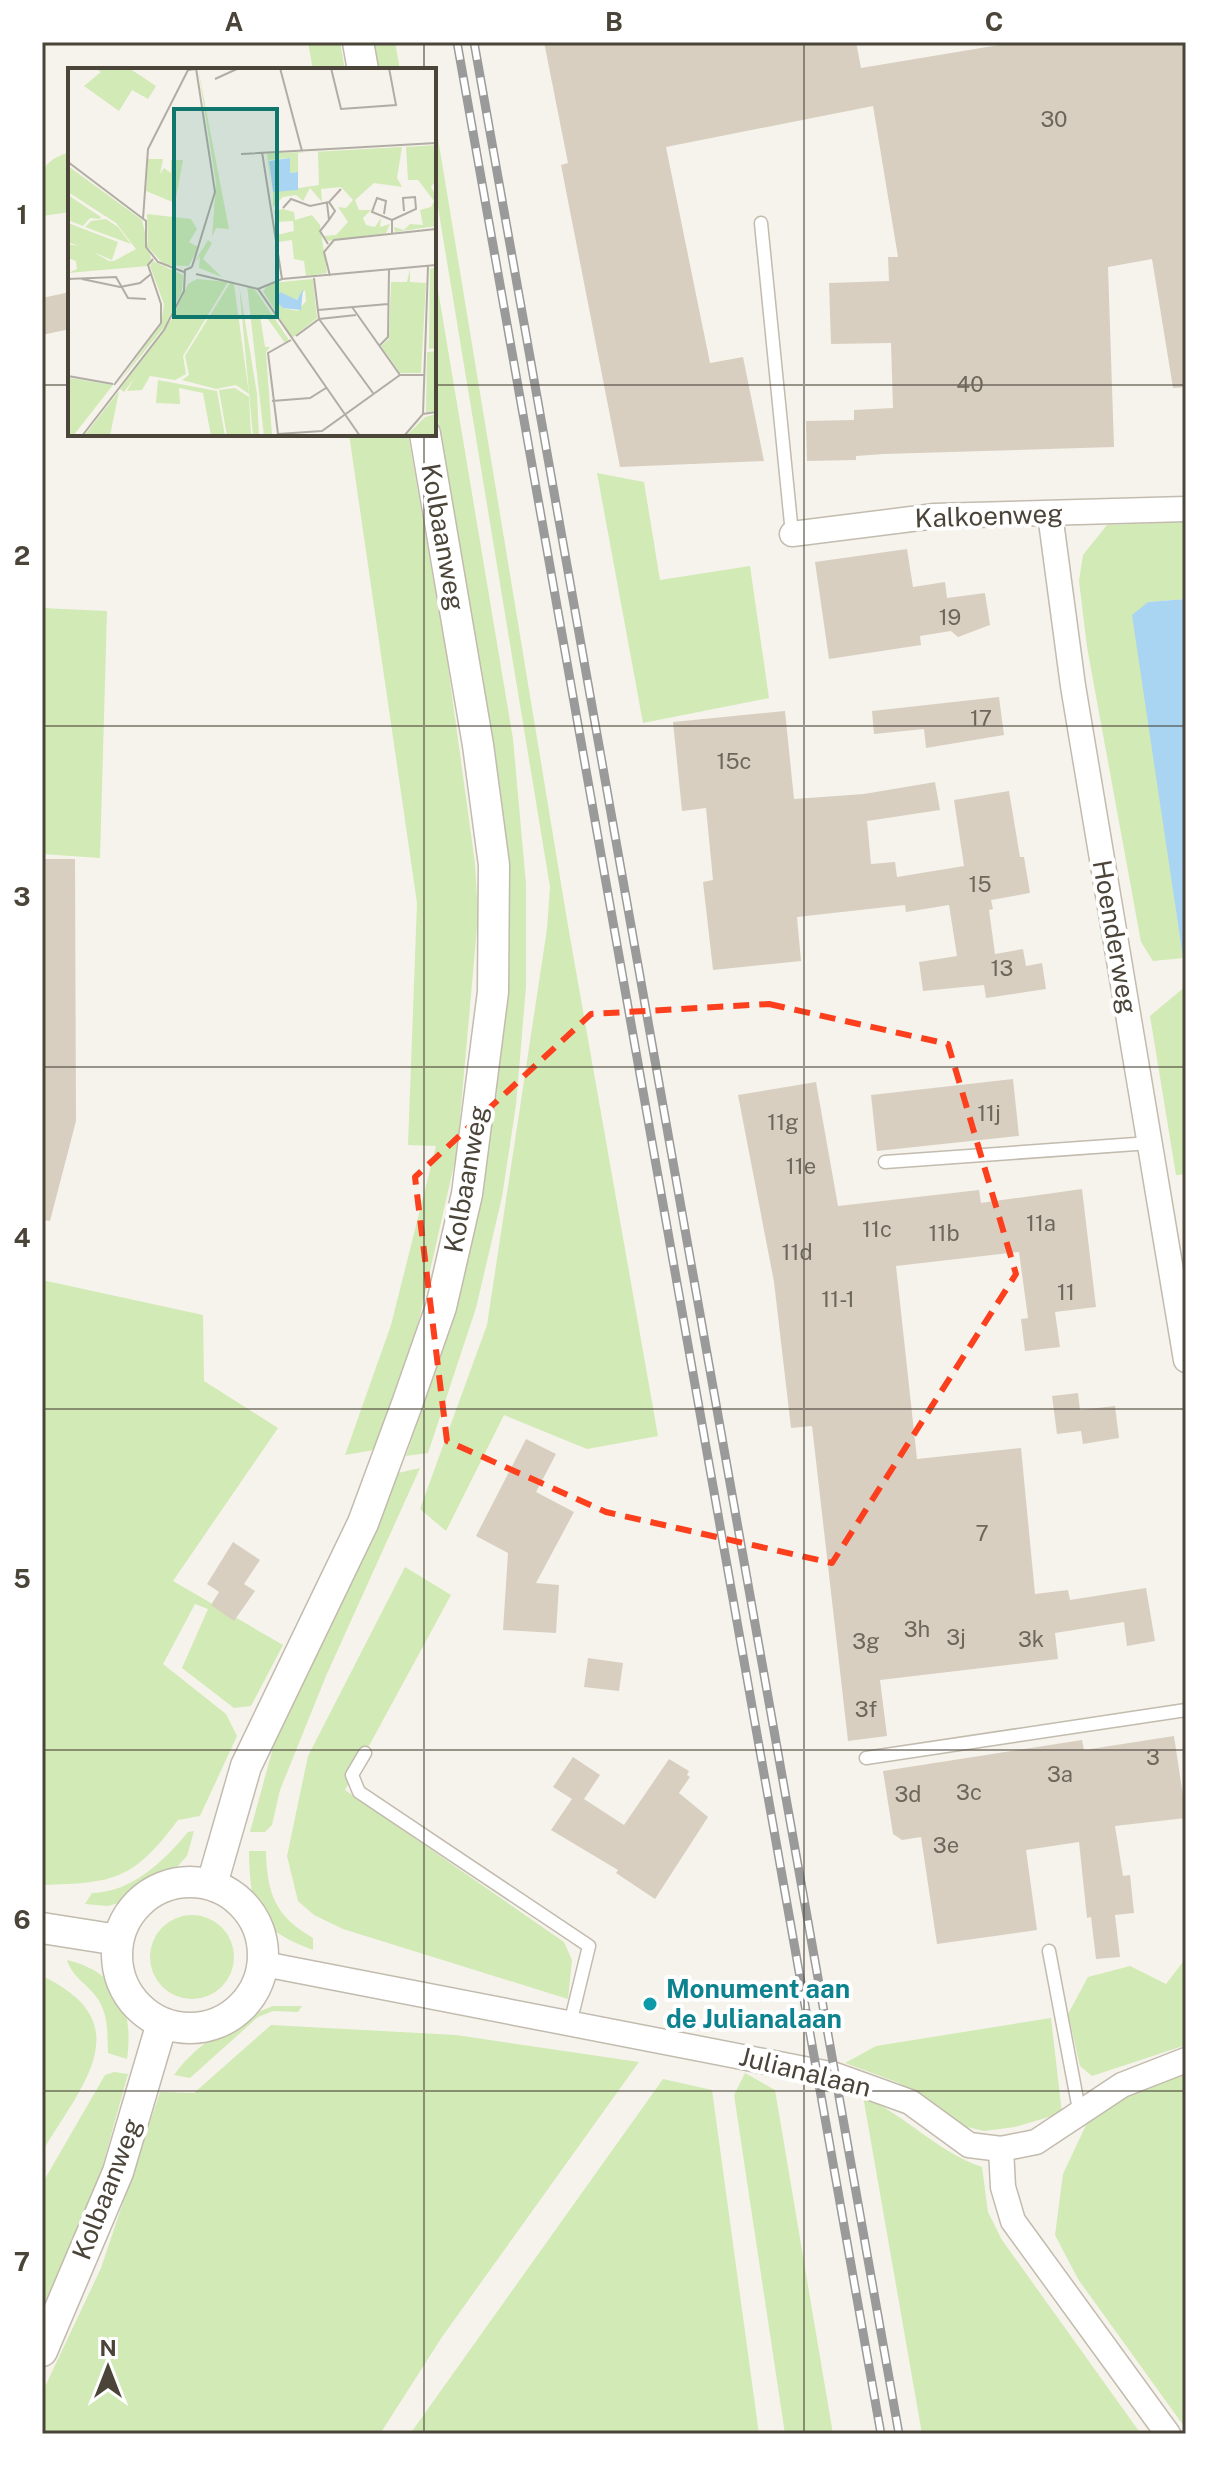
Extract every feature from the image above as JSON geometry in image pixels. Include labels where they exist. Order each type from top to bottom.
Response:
[{"type":"street","points":[[358,42],[363,68]]},
{"type":"street","name":"Kolbaanweg","points":[[212,1884],[246,1766],[363,1523],[441,1307],[467,1194],[493,992],[494,865],[478,745],[425,436]]},
{"type":"street","name":"Kalkoenweg","points":[[792,534],[935,516],[1186,509]]},
{"type":"street","name":"Hoenderweg","points":[[1050,514],[1073,686],[1186,1360]]},
{"type":"street","points":[[188,1881],[212,1884],[235,1896],[253,1915],[263,1938],[264,1964],[255,1990],[239,2011],[215,2025],[188,2029],[162,2023],[144,2013],[130,1998],[116,1961],[118,1940],[126,1917],[153,1892],[188,1881]]},
{"type":"street","points":[[42,1928],[118,1940]]},
{"type":"street","name":"Julianalaan","points":[[264,1964],[835,2075],[910,2102],[969,2145],[1001,2149]]},
{"type":"street","name":"Kolbaanweg","points":[[42,2351],[118,2172],[162,2023]]},
{"type":"street","points":[[1168,2434],[1013,2221],[1003,2187],[1001,2149],[1036,2142],[1122,2085],[1186,2060]]},
{"type":"lane","points":[[761,223],[792,534]]},
{"type":"lane","points":[[885,1162],[1150,1143]]},
{"type":"lane","points":[[866,1758],[1186,1710]]},
{"type":"lane","points":[[365,1753],[352,1775],[359,1792],[589,1946],[570,2024]]},
{"type":"lane","points":[[1049,1951],[1080,2115]]},
{"type":"highlighted area","points":[[769,1004],[948,1044],[1016,1274],[832,1563],[606,1512],[447,1441],[415,1177],[591,1014]]},
{"type":"green space","points":[[308,42],[340,42],[345,68],[313,68]]},
{"type":"green space","points":[[373,42],[395,42],[400,68],[378,68]]},
{"type":"green space","points":[[436,126],[567,920],[658,1436],[587,1449],[504,1415],[446,1531],[420,1509],[487,1325],[547,929],[550,887],[436,195]]},
{"type":"green space","points":[[68,153],[68,212],[42,216],[42,175],[44,168]]},
{"type":"green space","points":[[436,278],[513,739],[526,884],[526,987],[516,1105],[502,1197],[476,1308],[428,1453],[406,1456],[455,1311],[495,1110],[504,993],[493,751],[436,407]]},
{"type":"green space","points":[[349,436],[408,436],[447,659],[475,863],[478,916],[457,1152],[418,1324],[374,1450],[345,1455],[391,1325],[436,1146],[408,1145],[417,903]]},
{"type":"green space","points":[[597,473],[644,482],[660,580],[750,566],[769,698],[643,723]]},
{"type":"green space","points":[[1186,522],[1186,599],[1148,602],[1133,615],[1183,958],[1153,961],[1141,942],[1087,647],[1079,581],[1083,555],[1107,525]]},
{"type":"green space","points":[[42,608],[107,611],[100,858],[42,854]]},
{"type":"green space","points":[[1186,986],[1186,1174],[1176,1175],[1150,1016]]},
{"type":"green space","points":[[42,1280],[203,1315],[204,1381],[278,1428],[173,1581],[283,1645],[251,1706],[234,1708],[182,1668],[208,1609],[195,1604],[163,1664],[226,1714],[237,1736],[200,1816],[178,1820],[148,1855],[120,1874],[88,1882],[42,1885]]},
{"type":"green space","points":[[420,1468],[326,1676],[280,1790],[272,1825],[265,1832],[250,1832],[277,1733],[398,1473]]},
{"type":"green space","points":[[405,1567],[451,1595],[345,1790],[564,1942],[572,1960],[568,1999],[343,1929],[314,1915],[298,1901],[287,1856],[308,1756]]},
{"type":"green space","points":[[194,1831],[187,1856],[175,1869],[126,1901],[108,1906],[85,1904],[92,1893],[120,1887],[146,1873],[188,1832]]},
{"type":"green space","points":[[249,1851],[266,1851],[271,1892],[290,1921],[313,1938],[313,1950],[279,1934],[260,1914],[251,1888]]},
{"type":"green space","points":[[184,1915],[200,1915],[216,1922],[227,1933],[234,1957],[231,1973],[222,1987],[200,1999],[184,1999],[168,1992],[157,1981],[150,1965],[150,1949],[157,1933],[168,1922]]},
{"type":"green space","points":[[1186,1958],[1186,2045],[1092,2076],[1080,2066],[1068,2014],[1088,1977],[1130,1966],[1166,1984]]},
{"type":"green space","points":[[67,1960],[99,1974],[119,1996],[128,2025],[127,2059],[108,2053],[102,2007]]},
{"type":"green space","points":[[42,1976],[72,1994],[90,2014],[96,2035],[94,2057],[86,2080],[42,2152]]},
{"type":"green space","points":[[273,2006],[302,2006],[298,2012],[273,2011],[258,2017],[190,2078],[174,2075],[206,2042]]},
{"type":"green space","points":[[1051,2018],[1062,2113],[1015,2127],[984,2131],[963,2126],[899,2083],[845,2063],[876,2046]]},
{"type":"green space","points":[[271,2025],[456,2035],[639,2062],[442,2337],[380,2434],[42,2434],[42,2393],[101,2268],[160,2092],[194,2093]]},
{"type":"green space","points":[[1186,2068],[1186,2429],[1078,2279],[1055,2235],[1063,2174],[1087,2123],[1115,2096]]},
{"type":"green space","points":[[114,2072],[128,2074],[100,2175],[42,2313],[42,2184],[105,2075]]},
{"type":"green space","points":[[745,2073],[775,2090],[833,2434],[785,2434],[734,2095]]},
{"type":"green space","points":[[663,2079],[712,2090],[759,2434],[410,2434]]},
{"type":"green space","points":[[863,2096],[951,2152],[982,2167],[988,2212],[1002,2240],[1141,2434],[922,2434]]},
{"type":"water","points":[[1186,599],[1184,986],[1183,958],[1132,615],[1148,602]]},
{"type":"building","points":[[544,42],[856,42],[861,68],[1017,42],[1186,42],[1186,387],[1173,388],[1152,259],[1108,267],[1114,447],[884,454],[856,456],[856,460],[807,461],[806,421],[854,420],[854,410],[893,408],[891,343],[831,344],[829,283],[889,281],[888,257],[898,257],[873,106],[666,147],[710,363],[743,357],[764,461],[620,467],[561,165],[568,163]]},
{"type":"building","points":[[68,292],[68,329],[42,335],[42,298]]},
{"type":"building","points":[[907,549],[913,587],[945,582],[947,598],[985,593],[990,625],[958,637],[951,631],[920,636],[921,645],[829,659],[815,562]]},
{"type":"building","points":[[999,697],[1004,735],[926,748],[924,729],[874,734],[872,711]]},
{"type":"building","points":[[785,711],[794,799],[864,794],[935,782],[940,810],[867,821],[871,864],[895,862],[897,877],[964,866],[954,800],[1009,791],[1020,857],[1024,857],[1030,893],[991,900],[993,909],[989,910],[995,954],[1023,949],[1026,966],[1042,963],[1046,989],[986,998],[984,985],[923,991],[919,962],[957,956],[949,905],[906,912],[905,905],[797,917],[801,961],[713,970],[703,882],[713,880],[706,808],[682,811],[673,722]]},
{"type":"building","points":[[42,859],[75,859],[76,1121],[50,1221],[42,1220]]},
{"type":"building","points":[[1013,1079],[1019,1136],[877,1151],[871,1095]]},
{"type":"building","points":[[816,1082],[838,1206],[979,1190],[981,1203],[1082,1189],[1096,1307],[1055,1312],[1060,1347],[1025,1351],[1021,1319],[1028,1318],[1019,1252],[896,1266],[917,1459],[1021,1448],[1035,1594],[1068,1590],[1070,1600],[1146,1588],[1155,1641],[1127,1646],[1124,1622],[1055,1633],[1058,1659],[880,1680],[887,1736],[848,1741],[812,1426],[791,1428],[774,1282],[738,1095]]},
{"type":"building","points":[[1078,1393],[1080,1410],[1115,1406],[1119,1438],[1083,1444],[1081,1431],[1057,1434],[1052,1396]]},
{"type":"building","points":[[526,1439],[556,1454],[536,1492],[574,1512],[536,1583],[559,1585],[556,1633],[503,1630],[508,1553],[476,1536]]},
{"type":"building","points":[[233,1542],[260,1560],[244,1584],[255,1591],[234,1621],[211,1605],[219,1592],[207,1584]]},
{"type":"building","points":[[588,1658],[623,1663],[619,1691],[584,1687]]},
{"type":"building","points":[[1174,1736],[1183,1796],[1186,1795],[1186,1818],[1115,1826],[1123,1876],[1130,1875],[1134,1913],[1115,1915],[1120,1957],[1096,1959],[1091,1917],[1087,1918],[1079,1842],[1026,1850],[1037,1930],[937,1944],[921,1837],[902,1840],[893,1834],[883,1771],[1082,1740],[1084,1750]]},
{"type":"building","points":[[573,1757],[600,1775],[584,1799],[624,1825],[669,1759],[689,1771],[687,1775],[690,1777],[679,1793],[708,1817],[655,1899],[616,1873],[618,1870],[551,1830],[572,1799],[553,1787]]},
{"type":"railway","points":[[457,42],[881,2434]]},
{"type":"railway","points":[[474,42],[899,2434]]},
{"type":"place","name":"Monument aan de Julianalaan","points":[[650,2004]]}]
